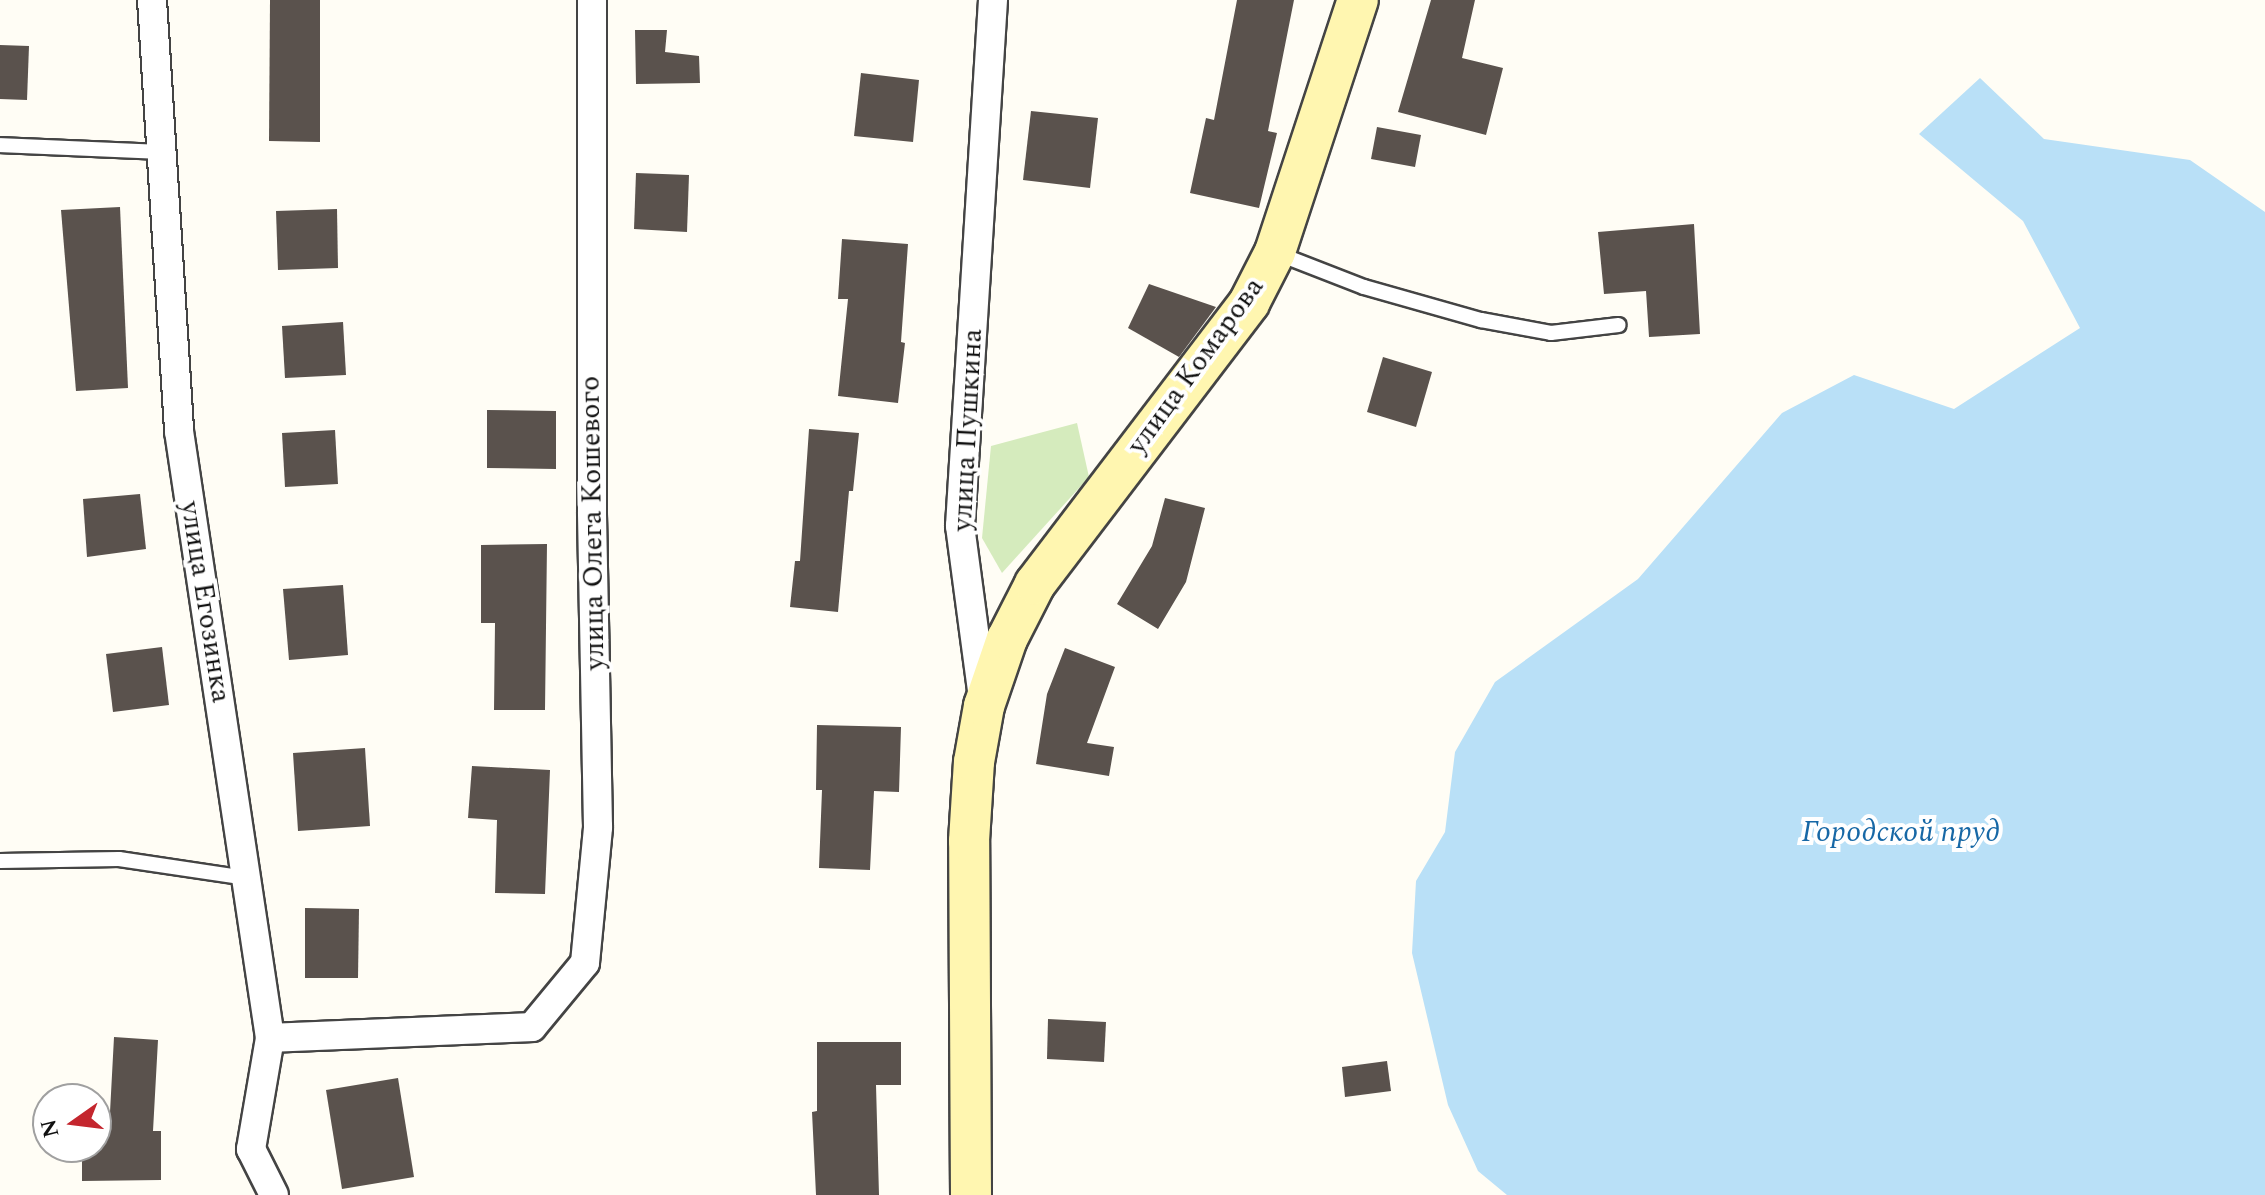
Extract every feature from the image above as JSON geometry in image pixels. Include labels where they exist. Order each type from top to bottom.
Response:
[{"type":"street","name":"улица Егозинка","points":[[152,0],[179,431],[270,1038],[251,1149],[274,1195]]},
{"type":"street","name":"улица Олега Кошевого","points":[[270,1038],[532,1027],[585,963],[598,827],[592,512],[592,0]]},
{"type":"street","name":"улица Пушкина","points":[[971,1195],[969,841],[974,762],[984,706],[960,526],[993,0]]},
{"type":"street","name":"улица Комарова","points":[[984,706],[1007,639],[1035,584],[1249,303],[1275,252],[1358,0]]},
{"type":"lane","points":[[0,145],[161,152]]},
{"type":"lane","points":[[1275,252],[1364,287],[1481,320],[1551,333],[1619,325]]},
{"type":"lane","points":[[0,861],[119,859],[246,878]]},
{"type":"green space","points":[[1077,423],[1089,477],[1002,573],[982,538],[991,446]]},
{"type":"water","name":"Городской пруд","points":[[1980,78],[2044,139],[2190,160],[2265,212],[2265,1195],[1507,1195],[1478,1171],[1448,1105],[1412,953],[1416,881],[1445,832],[1455,752],[1495,682],[1638,579],[1782,413],[1854,375],[1954,409],[2080,328],[2023,221],[1919,134]]},
{"type":"building","points":[[270,0],[320,0],[320,142],[269,141]]},
{"type":"building","points":[[1237,0],[1294,0],[1268,131],[1277,133],[1259,208],[1190,193],[1206,118],[1214,120]]},
{"type":"building","points":[[1431,0],[1475,0],[1462,58],[1503,68],[1486,135],[1398,112]]},
{"type":"building","points":[[635,30],[667,30],[665,52],[699,56],[700,83],[636,84]]},
{"type":"building","points":[[0,45],[29,46],[27,100],[0,99]]},
{"type":"building","points":[[861,73],[919,80],[913,142],[854,136]]},
{"type":"building","points":[[1031,111],[1098,118],[1090,188],[1023,180]]},
{"type":"building","points":[[1377,127],[1421,135],[1415,167],[1371,159]]},
{"type":"building","points":[[636,173],[689,175],[687,232],[634,229]]},
{"type":"building","points":[[120,207],[128,388],[76,391],[61,210]]},
{"type":"building","points":[[337,209],[338,268],[278,270],[276,211]]},
{"type":"building","points":[[1694,224],[1700,334],[1649,337],[1646,291],[1604,294],[1598,232]]},
{"type":"building","points":[[842,239],[908,244],[901,342],[905,343],[898,403],[838,396],[848,299],[838,299]]},
{"type":"building","points":[[1149,284],[1216,307],[1179,357],[1128,328]]},
{"type":"building","points":[[343,322],[346,375],[285,378],[282,326]]},
{"type":"building","points":[[1383,357],[1432,372],[1416,427],[1367,412]]},
{"type":"building","points":[[487,410],[556,411],[556,469],[487,468]]},
{"type":"building","points":[[809,429],[859,433],[853,491],[849,491],[838,612],[790,607],[795,561],[800,561]]},
{"type":"building","points":[[335,430],[338,484],[285,487],[282,433]]},
{"type":"building","points":[[140,494],[146,549],[87,557],[83,499]]},
{"type":"building","points":[[1165,498],[1205,508],[1186,582],[1158,629],[1117,604],[1152,546]]},
{"type":"building","points":[[547,544],[545,710],[494,710],[495,623],[481,623],[481,545]]},
{"type":"building","points":[[343,585],[348,655],[289,660],[283,589]]},
{"type":"building","points":[[162,647],[169,705],[113,712],[106,654]]},
{"type":"building","points":[[1065,648],[1115,667],[1087,743],[1114,747],[1109,776],[1036,764],[1047,694]]},
{"type":"building","points":[[817,725],[901,727],[899,792],[874,791],[870,870],[819,868],[822,790],[816,790]]},
{"type":"building","points":[[365,748],[370,826],[298,831],[293,753]]},
{"type":"building","points":[[472,766],[550,770],[545,894],[495,893],[497,820],[468,818]]},
{"type":"building","points":[[305,908],[359,909],[358,978],[305,978]]},
{"type":"building","points":[[1048,1019],[1106,1022],[1104,1062],[1047,1059]]},
{"type":"building","points":[[114,1037],[158,1040],[153,1131],[161,1131],[161,1180],[82,1181],[82,1163],[112,1163]]},
{"type":"building","points":[[817,1042],[901,1042],[901,1085],[876,1085],[879,1195],[816,1195],[812,1112],[817,1111]]},
{"type":"building","points":[[1387,1061],[1391,1091],[1345,1097],[1342,1067]]},
{"type":"building","points":[[398,1078],[414,1177],[342,1189],[326,1090]]}]
